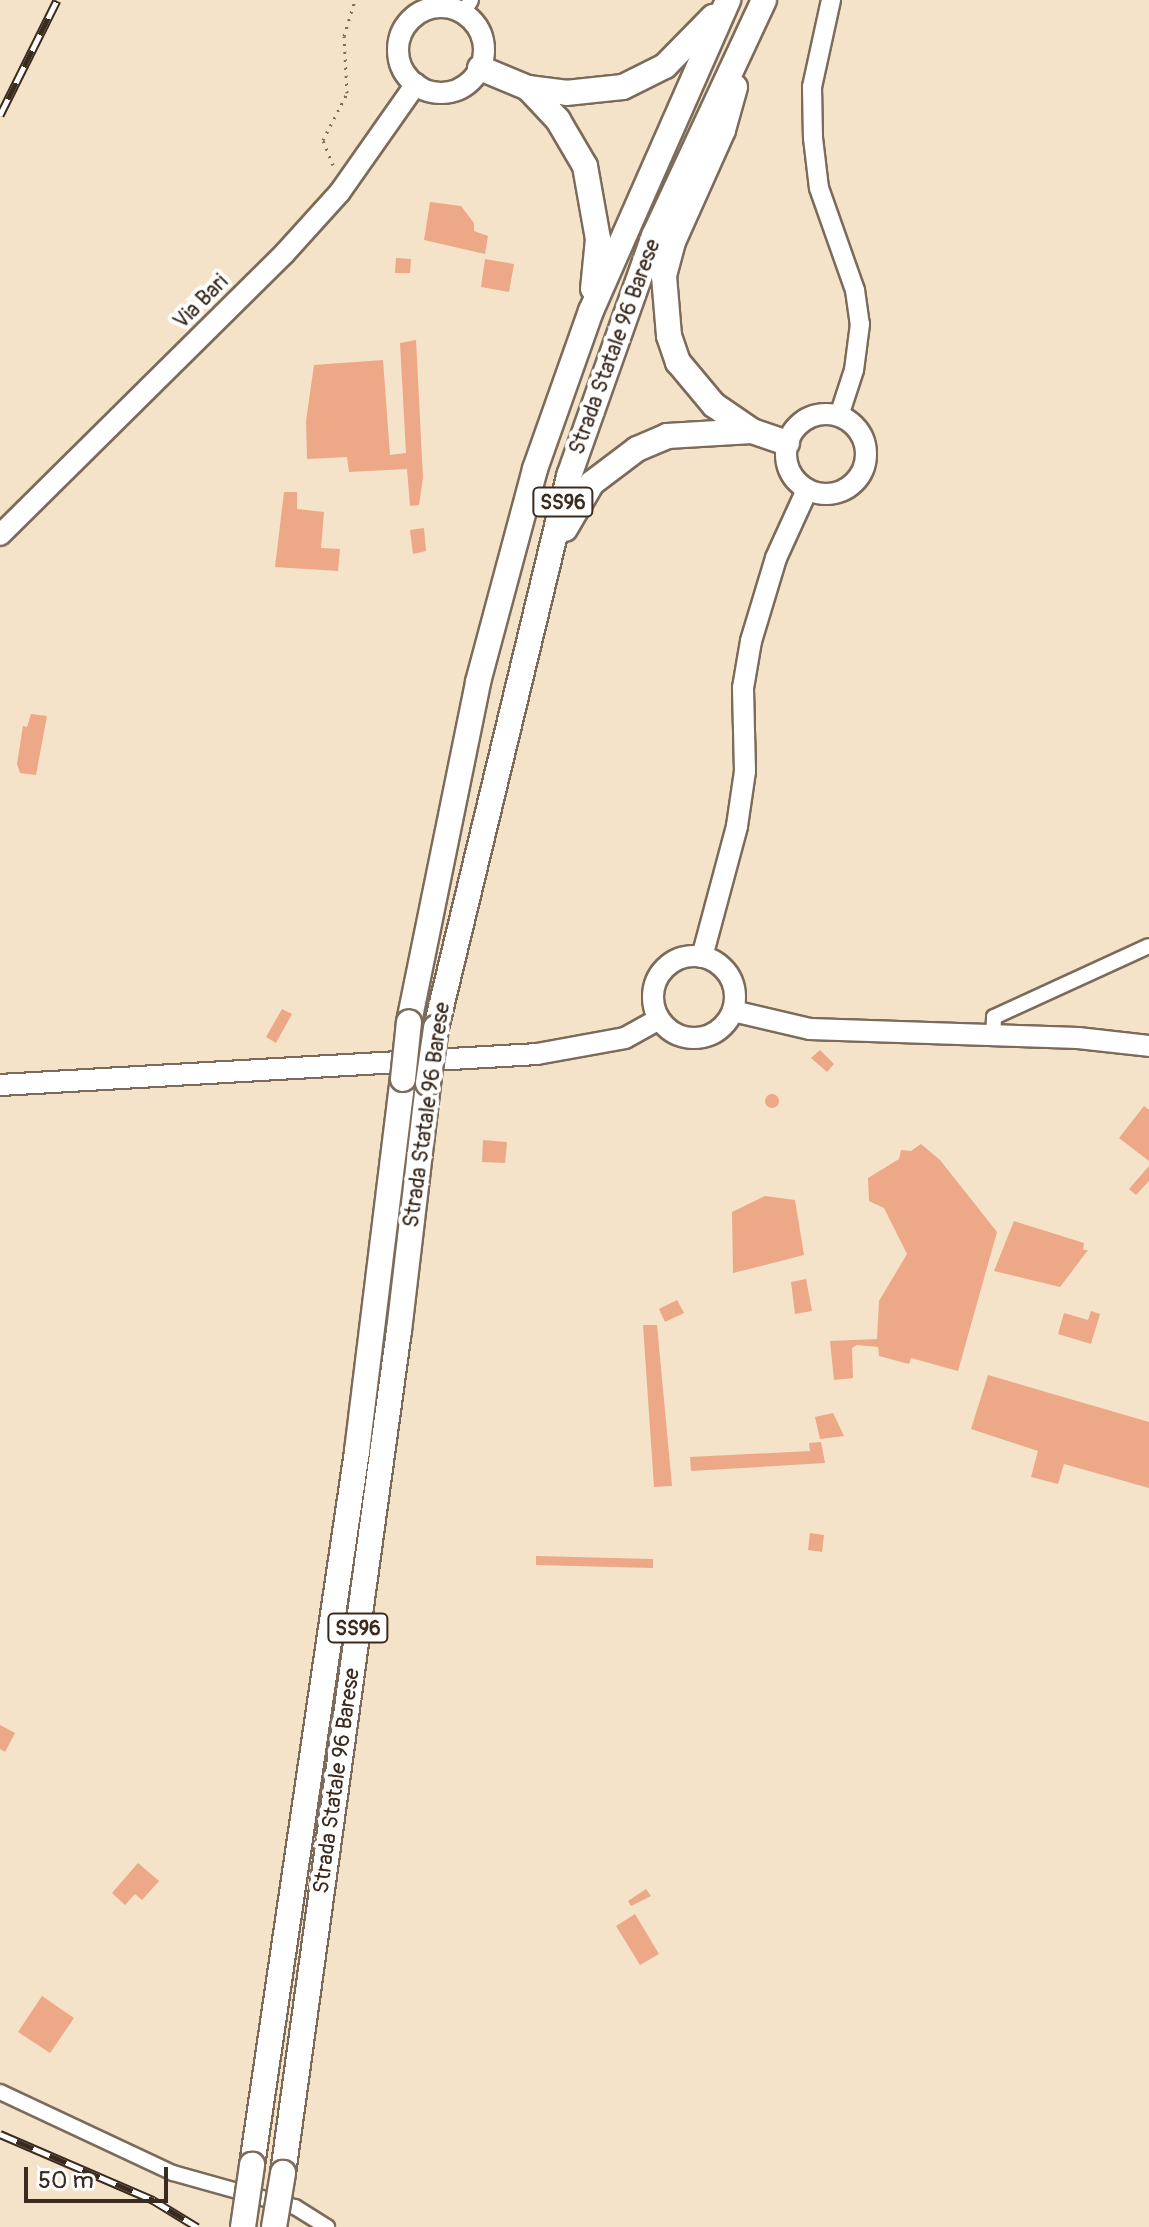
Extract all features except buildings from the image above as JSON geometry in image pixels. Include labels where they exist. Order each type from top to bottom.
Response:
[{"type":"highway","points":[[480,68],[528,88],[595,93],[644,79],[680,54],[728,0]]},
{"type":"highway","name":"Strada Statale 96 Barese","points":[[243,2227],[357,1451],[409,1022],[501,585],[591,311],[728,0]]},
{"type":"highway","points":[[759,10],[723,130],[673,242],[664,276],[669,336],[678,362],[714,405],[752,431],[787,443]]},
{"type":"highway","name":"Strada Statale 96 Barese","points":[[274,2227],[399,1331],[436,1028],[569,476],[619,323],[759,10]]},
{"type":"highway","points":[[528,88],[558,120],[585,166],[598,239],[591,311]]},
{"type":"highway","points":[[539,594],[573,512],[613,463],[667,436],[752,431]]},
{"type":"main road","points":[[438,7],[467,7],[483,43],[480,68],[452,91],[416,84],[398,51],[405,26],[414,16],[438,7]]},
{"type":"main road","name":"Via Bari","points":[[0,535],[284,254],[347,182],[416,84]]},
{"type":"main road","points":[[814,416],[839,416],[864,441],[861,475],[842,491],[807,490],[787,465],[787,443],[802,422],[814,416]]},
{"type":"main road","points":[[702,957],[741,799],[743,688],[751,641],[776,558],[807,490]]},
{"type":"main road","points":[[702,957],[726,971],[735,997],[733,1011],[727,1023],[705,1037],[678,1035],[659,1019],[653,992],[657,979],[676,960],[702,957]]},
{"type":"main road","points":[[733,1011],[810,1029],[1149,1046]]},
{"type":"main road","points":[[0,1085],[537,1054],[625,1038],[659,1019]]},
{"type":"street","points":[[831,0],[812,87],[813,138],[819,188],[855,290],[860,324],[854,370],[839,416]]},
{"type":"street","points":[[993,1037],[994,1017],[1149,946]]},
{"type":"street","points":[[0,2092],[173,2173],[295,2207],[327,2227]]},
{"type":"path","points":[[347,182],[322,146],[347,93],[344,36],[355,0]]},
{"type":"railway","points":[[0,115],[57,0]]},
{"type":"railway","points":[[0,2134],[153,2200],[197,2227]]}]
